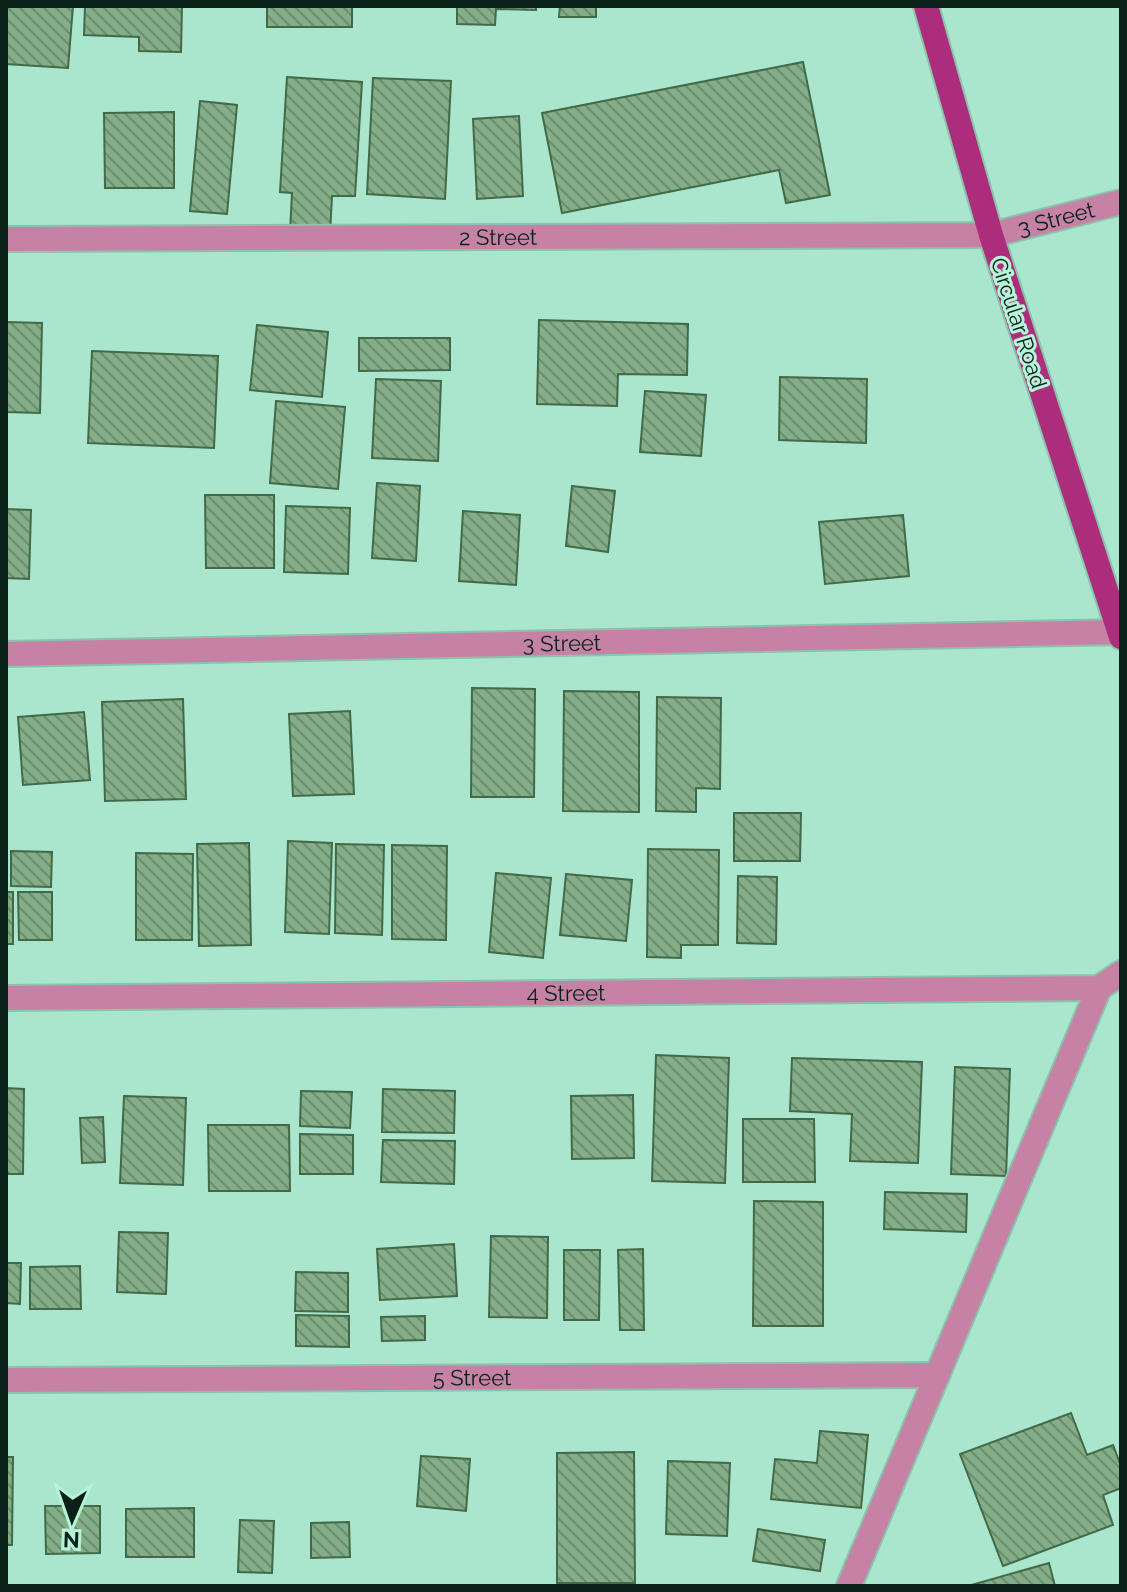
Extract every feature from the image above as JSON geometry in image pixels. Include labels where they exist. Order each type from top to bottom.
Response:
[{"type":"main road","name":"Circular Road","points":[[926,6],[991,235],[1121,634]]},
{"type":"street","name":"3 Street","points":[[991,235],[1121,202]]},
{"type":"street","name":"2 Street","points":[[6,239],[991,235]]},
{"type":"street","name":"3 Street","points":[[6,654],[1121,634]]},
{"type":"street","points":[[849,1586],[1099,988],[1121,973]]},
{"type":"street","name":"4 Street","points":[[6,998],[1099,988]]},
{"type":"street","name":"5 Street","points":[[6,1380],[937,1375]]},
{"type":"building","points":[[6,6],[73,6],[68,68],[6,64]]},
{"type":"building","points":[[85,6],[182,6],[181,52],[139,51],[139,37],[84,35]]},
{"type":"building","points":[[267,6],[352,6],[352,27],[267,27]]},
{"type":"building","points":[[457,6],[536,6],[536,10],[496,9],[495,25],[457,24]]},
{"type":"building","points":[[560,6],[596,6],[596,17],[559,17]]},
{"type":"building","points":[[803,62],[830,195],[786,203],[779,170],[562,213],[542,113]]},
{"type":"building","points":[[287,77],[362,82],[355,196],[332,196],[330,235],[290,232],[292,193],[280,192]]},
{"type":"building","points":[[373,78],[451,81],[445,199],[367,194]]},
{"type":"building","points":[[200,101],[237,105],[227,214],[190,211]]},
{"type":"building","points":[[174,112],[174,188],[105,188],[104,113]]},
{"type":"building","points":[[519,116],[523,196],[477,199],[473,119]]},
{"type":"building","points":[[539,320],[688,324],[687,375],[618,374],[617,406],[537,404]]},
{"type":"building","points":[[6,322],[42,323],[40,413],[6,412]]},
{"type":"building","points":[[257,325],[328,332],[322,397],[250,390]]},
{"type":"building","points":[[359,338],[450,338],[450,370],[359,371]]},
{"type":"building","points":[[92,351],[218,356],[214,448],[88,443]]},
{"type":"building","points":[[780,377],[867,379],[866,443],[779,440]]},
{"type":"building","points":[[376,379],[441,381],[438,461],[372,458]]},
{"type":"building","points":[[645,391],[706,395],[701,456],[640,452]]},
{"type":"building","points":[[276,401],[345,407],[338,489],[270,483]]},
{"type":"building","points":[[377,483],[420,486],[416,561],[372,558]]},
{"type":"building","points":[[572,486],[615,491],[608,552],[566,546]]},
{"type":"building","points":[[205,495],[274,495],[274,568],[206,568]]},
{"type":"building","points":[[286,506],[350,508],[348,574],[284,572]]},
{"type":"building","points":[[6,509],[31,510],[29,579],[6,578]]},
{"type":"building","points":[[463,511],[520,515],[516,585],[459,581]]},
{"type":"building","points":[[903,515],[909,576],[825,584],[819,522]]},
{"type":"building","points":[[472,688],[535,689],[534,797],[471,797]]},
{"type":"building","points":[[564,691],[639,692],[639,812],[563,811]]},
{"type":"building","points":[[657,697],[721,698],[720,789],[696,788],[696,812],[656,811]]},
{"type":"building","points":[[183,699],[186,799],[105,801],[102,702]]},
{"type":"building","points":[[350,711],[354,794],[293,796],[289,714]]},
{"type":"building","points":[[84,712],[90,780],[23,785],[18,717]]},
{"type":"building","points":[[734,813],[801,813],[800,861],[734,861]]},
{"type":"building","points":[[288,841],[332,843],[329,934],[285,932]]},
{"type":"building","points":[[249,843],[251,945],[199,946],[197,844]]},
{"type":"building","points":[[336,844],[384,845],[382,935],[335,933]]},
{"type":"building","points":[[392,845],[447,846],[446,940],[392,939]]},
{"type":"building","points":[[648,849],[719,850],[718,945],[681,945],[681,958],[647,957]]},
{"type":"building","points":[[11,851],[52,852],[51,887],[11,886]]},
{"type":"building","points":[[136,853],[193,854],[192,940],[136,940]]},
{"type":"building","points":[[496,873],[551,878],[543,958],[489,952]]},
{"type":"building","points":[[566,874],[632,880],[626,941],[560,935]]},
{"type":"building","points":[[738,876],[777,877],[776,944],[737,943]]},
{"type":"building","points":[[6,892],[13,892],[13,944],[6,944]]},
{"type":"building","points":[[18,892],[52,892],[52,940],[19,940]]},
{"type":"building","points":[[656,1055],[729,1058],[725,1183],[652,1181]]},
{"type":"building","points":[[792,1058],[922,1062],[918,1163],[850,1161],[852,1114],[790,1111]]},
{"type":"building","points":[[955,1067],[1010,1069],[1006,1176],[951,1174]]},
{"type":"building","points":[[6,1088],[24,1089],[23,1174],[6,1174]]},
{"type":"building","points":[[383,1089],[455,1091],[454,1133],[382,1132]]},
{"type":"building","points":[[301,1091],[352,1092],[350,1128],[300,1126]]},
{"type":"building","points":[[633,1095],[634,1158],[572,1159],[571,1096]]},
{"type":"building","points":[[124,1096],[186,1098],[183,1185],[120,1183]]},
{"type":"building","points":[[103,1117],[105,1162],[82,1163],[80,1118]]},
{"type":"building","points":[[743,1119],[814,1119],[815,1182],[743,1182]]},
{"type":"building","points":[[208,1125],[289,1125],[290,1191],[209,1191]]},
{"type":"building","points":[[300,1134],[353,1135],[353,1174],[300,1174]]},
{"type":"building","points":[[383,1140],[455,1141],[454,1184],[381,1182]]},
{"type":"building","points":[[885,1192],[967,1194],[966,1232],[884,1229]]},
{"type":"building","points":[[754,1201],[823,1202],[823,1326],[753,1326]]},
{"type":"building","points":[[119,1232],[168,1233],[166,1294],[117,1292]]},
{"type":"building","points":[[491,1236],[548,1237],[547,1318],[489,1317]]},
{"type":"building","points":[[454,1244],[457,1296],[380,1300],[377,1249]]},
{"type":"building","points":[[643,1249],[644,1330],[620,1330],[618,1250]]},
{"type":"building","points":[[564,1250],[600,1250],[599,1320],[564,1320]]},
{"type":"building","points":[[6,1263],[21,1263],[20,1304],[6,1303]]},
{"type":"building","points":[[80,1266],[81,1309],[30,1309],[30,1267]]},
{"type":"building","points":[[296,1272],[348,1273],[348,1312],[295,1311]]},
{"type":"building","points":[[296,1315],[349,1316],[349,1347],[296,1346]]},
{"type":"building","points":[[425,1316],[425,1340],[382,1341],[381,1317]]},
{"type":"building","points":[[1071,1413],[1087,1455],[1113,1445],[1121,1466],[1121,1488],[1103,1495],[1113,1525],[1003,1566],[960,1454]]},
{"type":"building","points":[[820,1431],[868,1435],[861,1508],[771,1499],[775,1459],[817,1463]]},
{"type":"building","points":[[634,1452],[635,1583],[557,1583],[557,1453]]},
{"type":"building","points":[[421,1456],[470,1459],[466,1511],[417,1506]]},
{"type":"building","points":[[6,1457],[13,1457],[12,1545],[6,1545]]},
{"type":"building","points":[[668,1461],[730,1463],[727,1536],[666,1534]]},
{"type":"building","points":[[45,1506],[100,1506],[100,1553],[46,1554]]},
{"type":"building","points":[[194,1508],[194,1557],[126,1557],[126,1509]]},
{"type":"building","points":[[240,1520],[274,1521],[272,1573],[238,1572]]},
{"type":"building","points":[[349,1522],[350,1557],[311,1558],[311,1523]]},
{"type":"building","points":[[758,1529],[825,1540],[820,1571],[753,1561]]},
{"type":"building","points":[[1049,1563],[1055,1586],[968,1586]]}]
